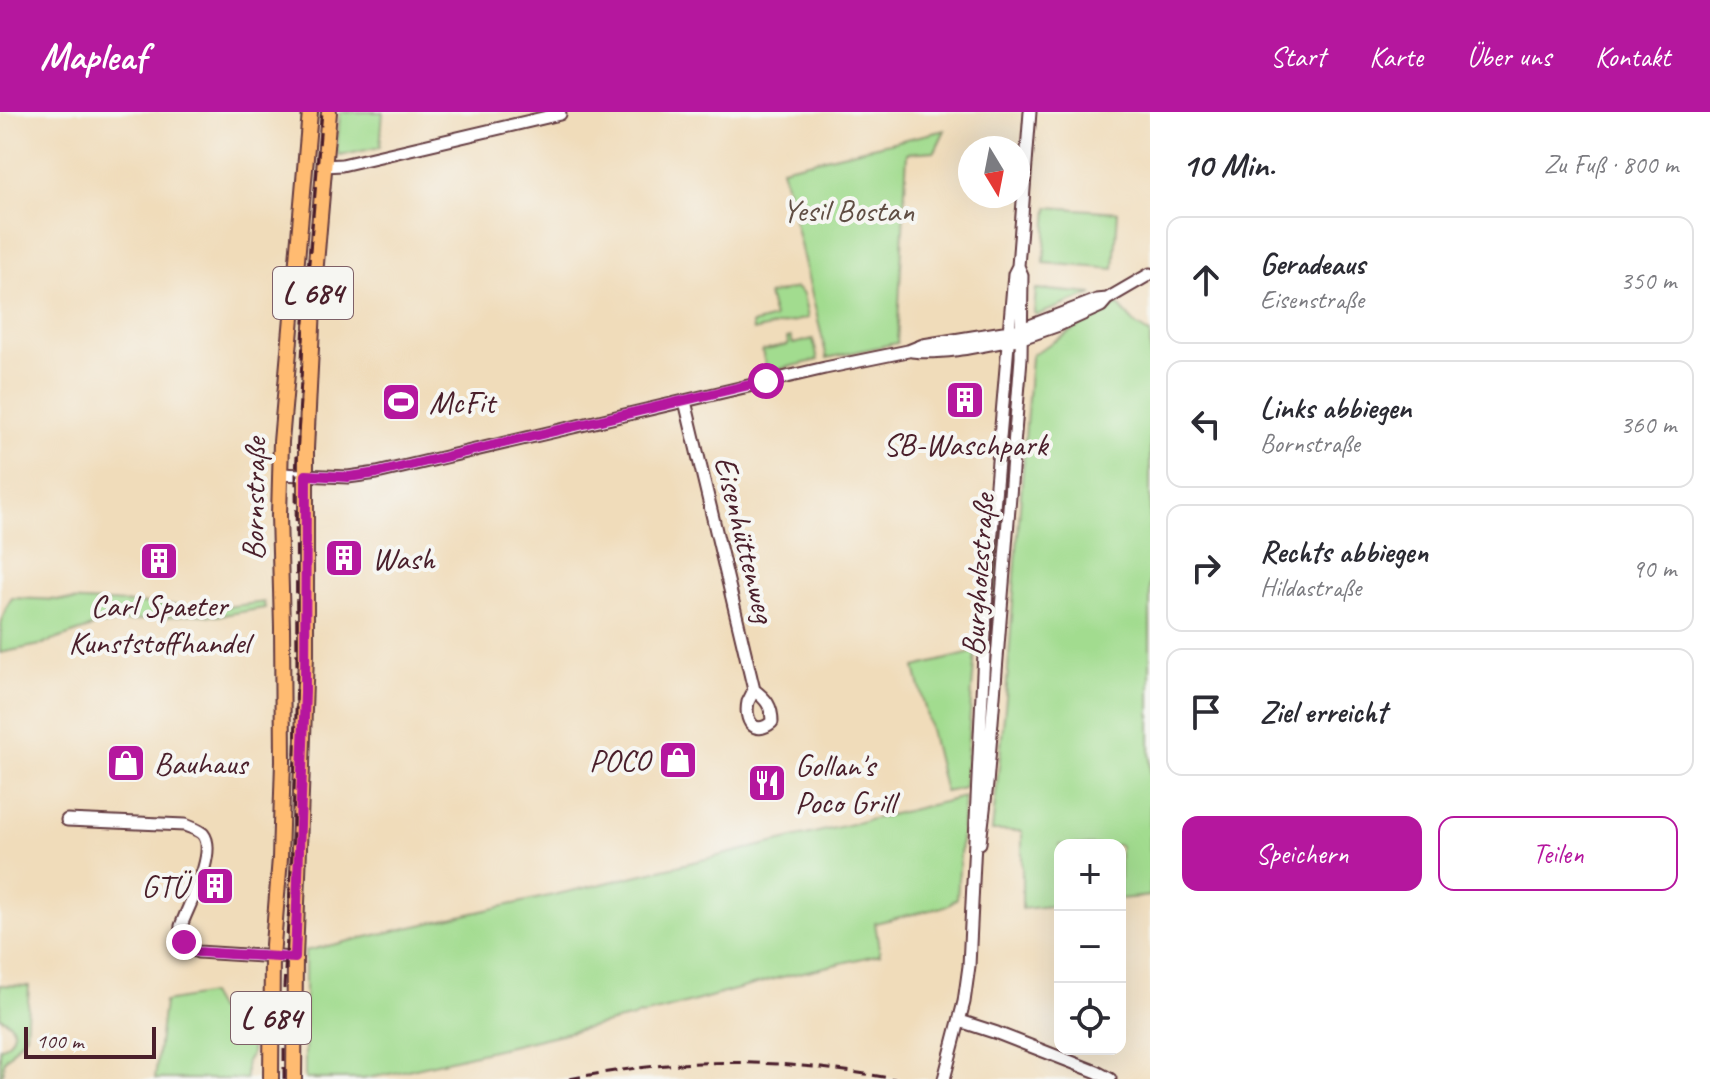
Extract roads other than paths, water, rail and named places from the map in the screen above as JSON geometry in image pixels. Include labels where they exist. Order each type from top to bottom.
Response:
[{"type":"main road","name":"Bornstraße","points":[[271,1079],[272,957],[280,858],[283,761],[280,474],[310,112]]},
{"type":"main road","name":"Bornstraße","points":[[294,1079],[295,958],[306,679],[306,475],[311,324],[329,112]]},
{"type":"street","name":"Burgholzstraße","points":[[944,1079],[967,986],[978,825],[987,590],[1030,112]]},
{"type":"street","points":[[324,166],[349,164],[560,114]]},
{"type":"street","name":"Burgholzstraße","points":[[978,825],[992,729],[1022,334],[1022,275],[1018,266]]},
{"type":"street","points":[[280,474],[348,477],[377,473],[873,356],[908,351],[923,345],[1022,334],[1085,314],[1150,274]]},
{"type":"street","name":"Eisenhüttenweg","points":[[685,401],[754,690]]},
{"type":"street","points":[[67,820],[185,825],[197,830],[206,841],[207,856],[181,926],[184,942],[192,951],[198,952],[295,958]]},
{"type":"street","points":[[960,1021],[1110,1079]]},
{"type":"railway","points":[[284,1079],[284,987],[293,840],[297,672],[296,475],[304,321],[322,112]]},
{"type":"railway","points":[[569,1079],[652,1066],[732,1062],[812,1067],[895,1079]]},
{"type":"place","name":"SB-Waschpark","points":[[965,400]]},
{"type":"place","name":"McFit","points":[[401,402]]},
{"type":"place","name":"Wash","points":[[344,558]]},
{"type":"place","name":"Carl Spaeter Kunststoffhandel","points":[[159,561]]},
{"type":"place","name":"POCO","points":[[678,760]]},
{"type":"place","name":"Bauhaus","points":[[126,763]]},
{"type":"place","name":"Gollan's Poco Grill","points":[[767,783]]},
{"type":"place","name":"GTÜ","points":[[215,886]]},
{"type":"park label","name":"Yesil Bostan","points":[[848,210]]}]
